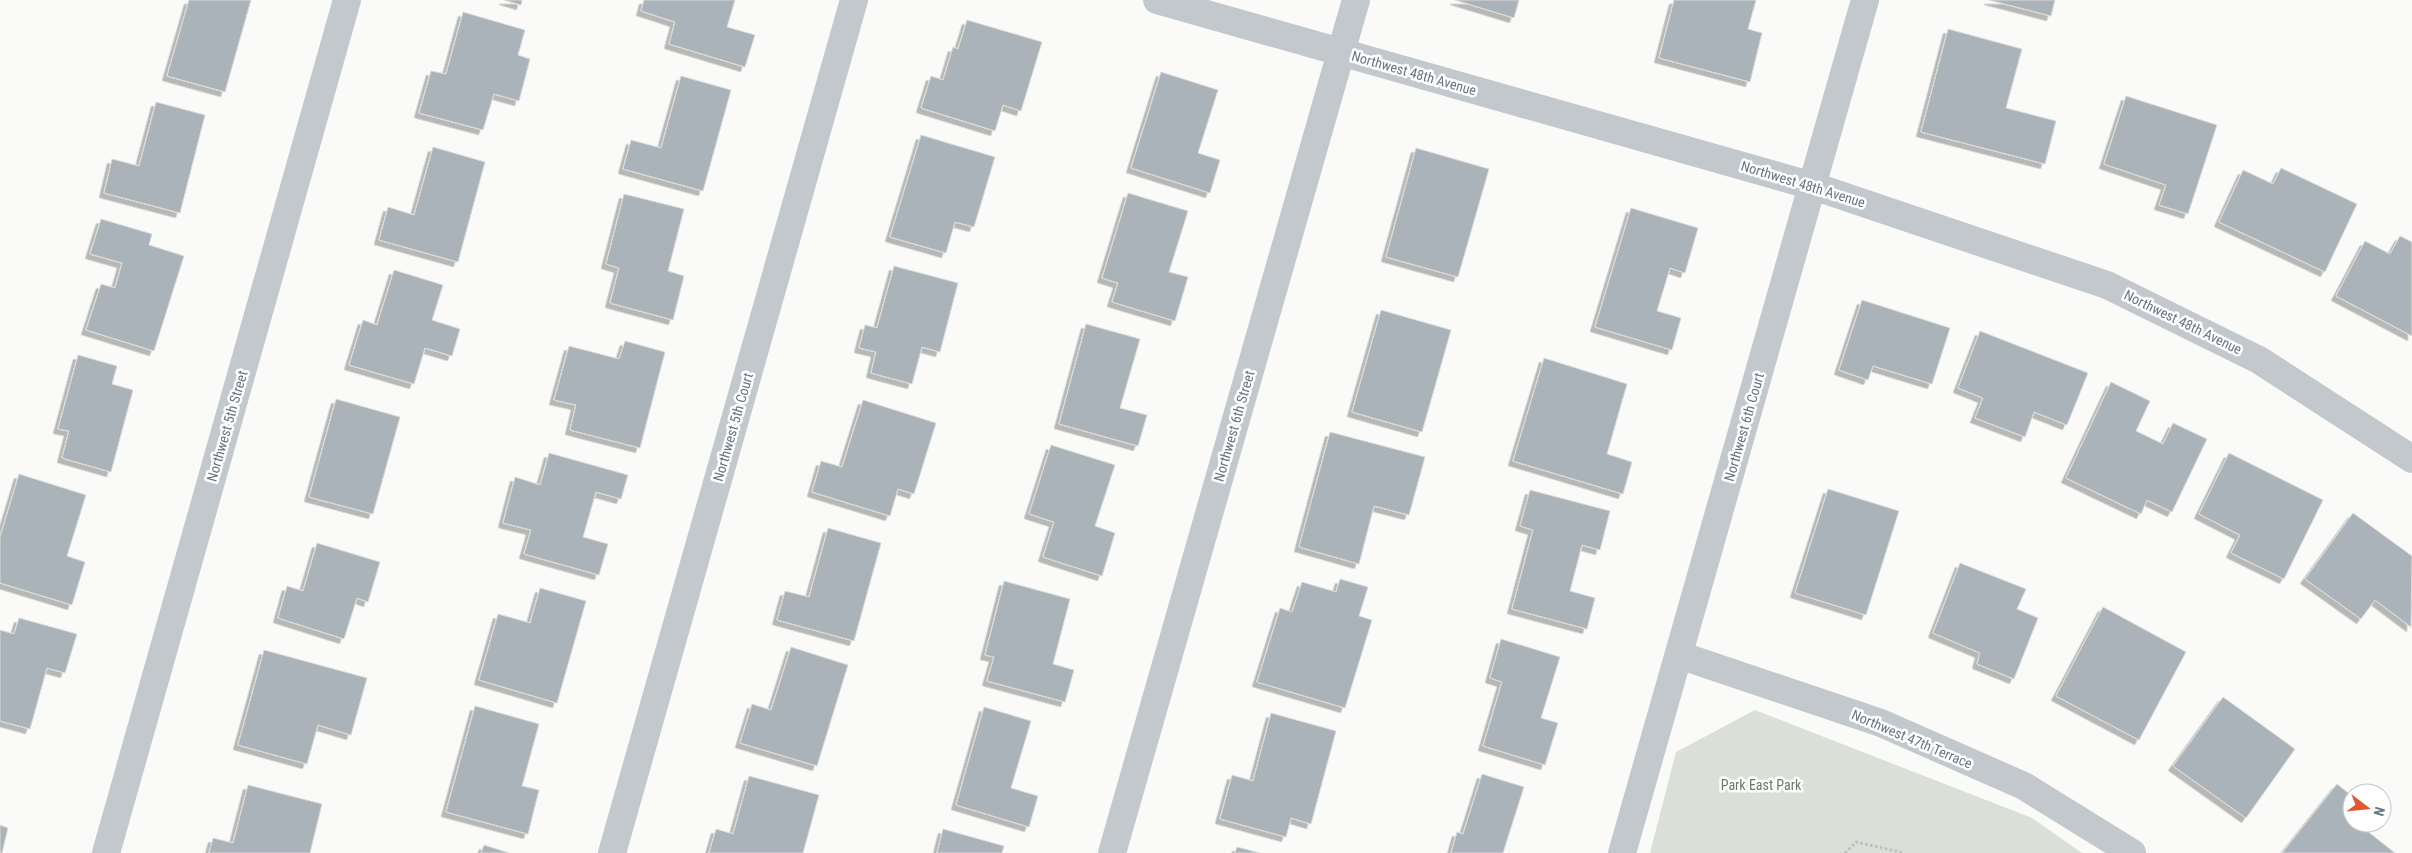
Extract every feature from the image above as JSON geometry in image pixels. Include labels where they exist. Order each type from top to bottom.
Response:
[{"type":"street","name":"Northwest 5th Street","points":[[106,853],[347,0]]},
{"type":"street","name":"Northwest 5th Court","points":[[612,853],[854,0]]},
{"type":"street","name":"Northwest 48th Avenue","points":[[1157,0],[1814,186],[2107,285],[2259,360],[2412,459]]},
{"type":"street","name":"Northwest 6th Street","points":[[1112,853],[1356,0]]},
{"type":"street","name":"Northwest 6th Court","points":[[1622,853],[1814,186],[1865,0]]},
{"type":"street","name":"Northwest 47th Terrace","points":[[1679,655],[1890,727],[2024,786],[2132,853]]},
{"type":"path","points":[[1845,853],[1856,842],[1904,853]]},
{"type":"green space","name":"Park East Park","points":[[1755,710],[2032,818],[2082,853],[1650,853],[1676,752]]},
{"type":"building","points":[[189,0],[251,0],[225,92],[167,76]]},
{"type":"building","points":[[504,0],[522,0],[521,5]]},
{"type":"building","points":[[644,0],[735,0],[727,27],[755,35],[745,67],[669,44],[675,22],[641,11]]},
{"type":"building","points":[[1455,0],[1519,0],[1514,18]]},
{"type":"building","points":[[1674,0],[1756,0],[1748,29],[1762,33],[1750,82],[1659,58]]},
{"type":"building","points":[[1989,0],[2055,0],[2051,16]]},
{"type":"building","points":[[463,12],[525,30],[518,55],[530,59],[519,101],[494,94],[483,130],[419,113],[431,71],[446,74]]},
{"type":"building","points":[[967,20],[1042,42],[1021,111],[1003,105],[995,131],[921,108],[931,76],[943,80],[953,47],[958,49]]},
{"type":"building","points":[[1948,29],[2022,49],[2006,108],[2056,121],[2045,164],[1921,132]]},
{"type":"building","points":[[1161,72],[1218,90],[1198,153],[1220,160],[1210,193],[1131,168]]},
{"type":"building","points":[[681,76],[731,90],[703,191],[623,169],[631,140],[661,148]]},
{"type":"building","points":[[2126,96],[2217,125],[2188,214],[2159,205],[2166,185],[2104,164]]},
{"type":"building","points":[[156,102],[205,115],[180,213],[104,193],[112,159],[139,166]]},
{"type":"building","points":[[921,135],[995,157],[974,227],[955,222],[946,253],[890,237]]},
{"type":"building","points":[[433,147],[485,162],[458,262],[379,240],[388,207],[414,215]]},
{"type":"building","points":[[1416,148],[1489,169],[1458,277],[1386,257]]},
{"type":"building","points":[[2281,168],[2357,204],[2325,272],[2219,222],[2243,170],[2273,184]]},
{"type":"building","points":[[1128,193],[1188,211],[1169,272],[1188,277],[1175,321],[1112,302],[1118,283],[1102,278]]},
{"type":"building","points":[[624,194],[684,209],[668,271],[684,276],[673,320],[610,303],[619,268],[606,264]]},
{"type":"building","points":[[1631,208],[1698,228],[1685,273],[1670,268],[1657,311],[1681,318],[1672,350],[1595,327]]},
{"type":"building","points":[[101,219],[152,234],[149,245],[184,256],[154,351],[86,330],[101,284],[115,288],[122,263],[90,254]]},
{"type":"building","points":[[2400,236],[2412,242],[2412,336],[2336,296],[2365,241],[2390,254]]},
{"type":"building","points":[[894,266],[958,283],[940,352],[922,347],[912,384],[871,373],[876,352],[859,348],[865,325],[877,328]]},
{"type":"building","points":[[394,270],[443,285],[432,320],[460,329],[452,356],[425,348],[414,384],[349,365],[363,320],[377,325]]},
{"type":"building","points":[[1862,300],[1950,328],[1932,384],[1873,366],[1868,380],[1839,370]]},
{"type":"building","points":[[1381,310],[1451,330],[1422,432],[1352,412]]},
{"type":"building","points":[[1086,324],[1140,339],[1120,408],[1147,415],[1138,446],[1059,424]]},
{"type":"building","points":[[1980,331],[2088,373],[2067,425],[2034,412],[2025,437],[1975,418],[1983,398],[1958,388]]},
{"type":"building","points":[[625,341],[665,352],[640,448],[570,430],[576,405],[554,400],[569,346],[619,359]]},
{"type":"building","points":[[78,355],[117,366],[112,384],[133,390],[111,472],[62,458],[69,431],[58,429]]},
{"type":"building","points":[[1544,358],[1627,384],[1607,454],[1632,462],[1623,494],[1513,461]]},
{"type":"building","points":[[2111,382],[2150,401],[2136,431],[2163,444],[2173,423],[2207,439],[2172,512],[2147,500],[2141,514],[2066,478]]},
{"type":"building","points":[[336,399],[400,417],[373,514],[309,497]]},
{"type":"building","points":[[863,400],[936,423],[914,494],[898,489],[890,516],[812,492],[821,461],[842,467]]},
{"type":"building","points":[[1330,432],[1425,457],[1409,515],[1374,506],[1359,564],[1299,547]]},
{"type":"building","points":[[1051,445],[1115,465],[1095,526],[1115,533],[1102,576],[1043,557],[1054,522],[1029,514]]},
{"type":"building","points":[[549,453],[628,475],[621,499],[596,492],[583,537],[608,544],[599,575],[524,554],[531,530],[503,523],[515,477],[540,485]]},
{"type":"building","points":[[2229,453],[2323,500],[2284,579],[2231,553],[2240,535],[2199,514]]},
{"type":"building","points":[[19,474],[86,495],[67,556],[85,562],[72,605],[0,583],[0,537]]},
{"type":"building","points":[[1828,489],[1899,511],[1866,615],[1795,593]]},
{"type":"building","points":[[1530,490],[1610,511],[1600,550],[1582,545],[1570,591],[1595,598],[1587,629],[1512,609],[1533,530],[1520,526]]},
{"type":"building","points":[[2353,513],[2412,556],[2411,627],[2375,600],[2361,619],[2305,579]]},
{"type":"building","points":[[828,528],[881,543],[854,641],[777,620],[785,591],[809,597]]},
{"type":"building","points":[[317,543],[380,562],[368,602],[357,598],[344,639],[278,618],[287,586],[303,591]]},
{"type":"building","points":[[1960,563],[2026,589],[2017,609],[2038,618],[2014,679],[1977,664],[1980,653],[1933,633]]},
{"type":"building","points":[[1340,579],[1368,587],[1359,616],[1372,620],[1345,708],[1257,682],[1280,608],[1292,612],[1302,582],[1336,592]]},
{"type":"building","points":[[1004,581],[1070,599],[1053,664],[1074,670],[1065,702],[987,681],[994,657],[985,655]]},
{"type":"building","points":[[540,588],[586,601],[557,703],[479,680],[498,614],[530,623]]},
{"type":"building","points":[[2103,607],[2186,652],[2139,740],[2056,696]]},
{"type":"building","points":[[19,618],[77,634],[65,673],[47,668],[30,729],[0,721],[0,630],[14,634]]},
{"type":"building","points":[[1501,639],[1560,657],[1541,718],[1558,723],[1545,765],[1483,746],[1502,682],[1490,678]]},
{"type":"building","points":[[791,647],[848,665],[817,766],[740,743],[752,704],[771,710]]},
{"type":"building","points":[[264,650],[367,678],[351,735],[318,725],[307,764],[238,745]]},
{"type":"building","points":[[2223,697],[2295,749],[2246,818],[2173,766]]},
{"type":"building","points":[[475,706],[539,724],[522,786],[539,790],[528,834],[446,812]]},
{"type":"building","points":[[984,707],[1031,721],[1011,788],[1038,796],[1029,827],[956,805]]},
{"type":"building","points":[[1271,713],[1336,731],[1311,824],[1291,818],[1286,837],[1220,819],[1232,775],[1253,781]]},
{"type":"building","points":[[1482,774],[1524,787],[1503,853],[1451,853],[1457,832],[1463,834]]},
{"type":"building","points":[[749,776],[819,795],[803,853],[709,853],[716,829],[733,834]]},
{"type":"building","points":[[2337,784],[2342,788],[2342,833],[2370,833],[2395,853],[2282,853]]},
{"type":"building","points":[[248,785],[322,804],[310,853],[209,853],[213,838],[233,843]]},
{"type":"building","points":[[0,825],[8,828],[2,853],[0,853]]},
{"type":"building","points":[[943,829],[1004,846],[1002,853],[937,853]]},
{"type":"building","points":[[484,845],[509,853],[481,853]]},
{"type":"building","points":[[1237,847],[1260,853],[1235,853]]}]
